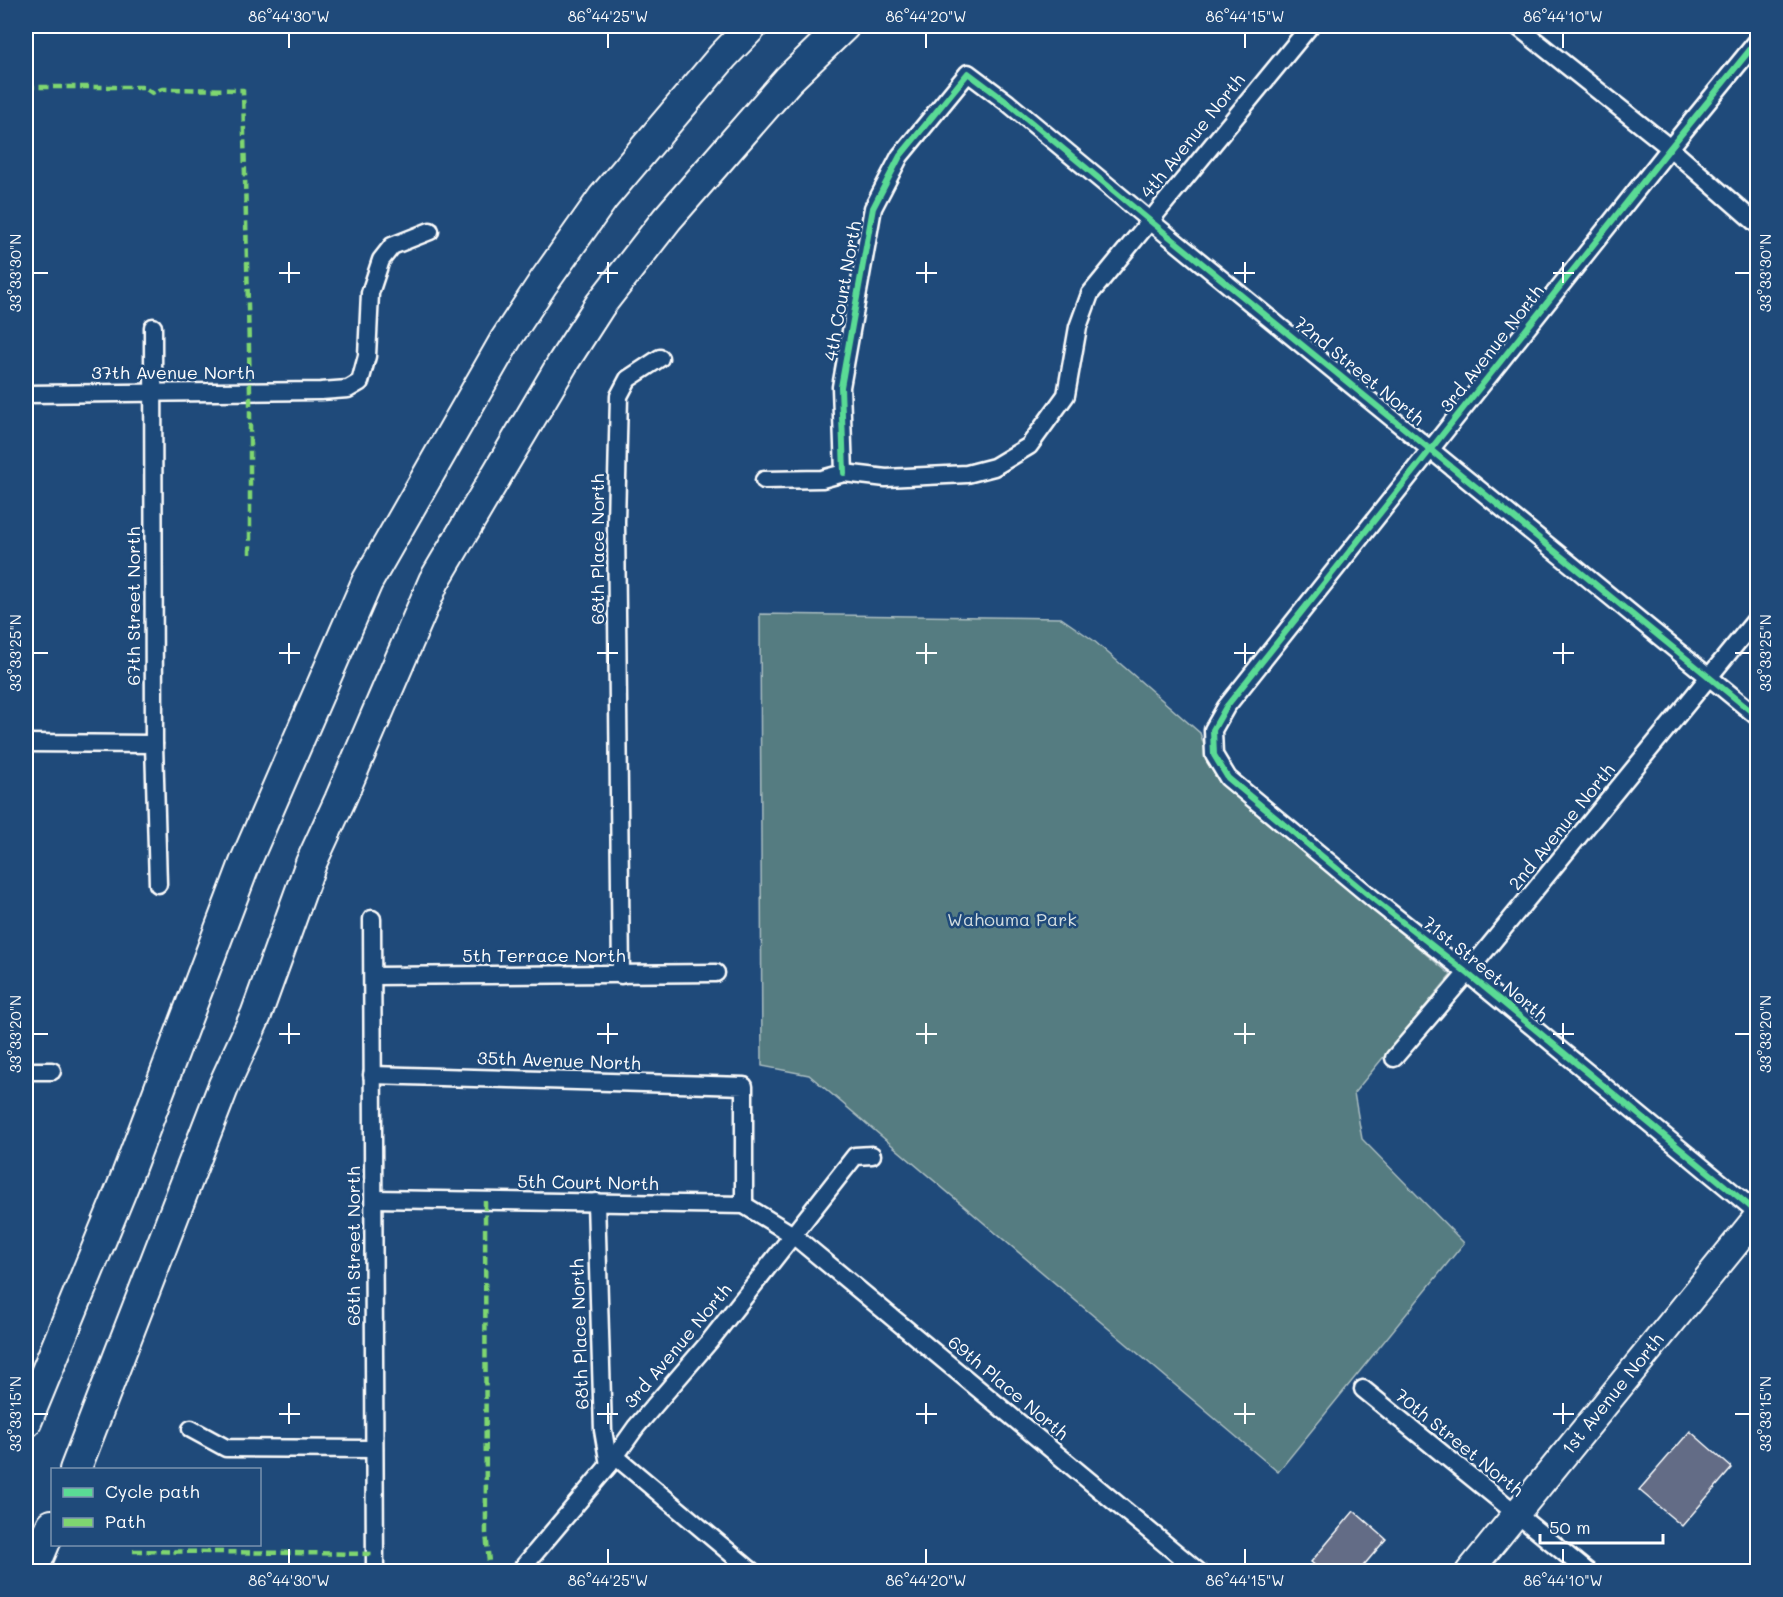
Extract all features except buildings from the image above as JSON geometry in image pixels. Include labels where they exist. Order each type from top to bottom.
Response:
[{"type":"highway","points":[[26,1422],[124,1183],[245,863],[367,582],[506,339],[543,283],[603,198],[723,56],[752,26]]},
{"type":"highway","points":[[76,1468],[224,1086],[256,1015],[311,863],[434,581],[564,361],[600,305],[667,219],[788,80],[844,26]]},
{"type":"highway","points":[[32,1572],[51,1527]]},
{"type":"main road","name":"1st Avenue North","points":[[1468,1572],[1758,1214]]},
{"type":"street","name":"4th Avenue North","points":[[764,480],[822,479],[844,473],[886,478],[967,474],[994,467],[1029,446],[1066,395],[1078,327],[1090,294],[1310,26]]},
{"type":"street","points":[[1517,26],[1670,148],[1758,225]]},
{"type":"street","name":"3rd Avenue North","points":[[1213,737],[1213,730],[1226,708],[1758,40]]},
{"type":"street","name":"72nd Street North","points":[[968,73],[1008,103],[1758,717]]},
{"type":"street","name":"4th Court North","points":[[844,473],[841,387],[873,208],[900,156],[968,73]]},
{"type":"street","name":"37th Avenue North","points":[[26,394],[348,389],[360,382],[368,356],[370,292],[381,260],[393,246],[430,231]]},
{"type":"street","name":"67th Street North","points":[[153,327],[154,744],[158,884]]},
{"type":"street","name":"68th Place North","points":[[621,975],[616,522],[619,396],[628,379],[660,358]]},
{"type":"street","name":"2nd Avenue North","points":[[1394,1058],[1467,973],[1758,617]]},
{"type":"street","name":"71st Street North","points":[[1213,737],[1214,755],[1228,778],[1758,1214]]},
{"type":"street","points":[[26,743],[154,744]]},
{"type":"street","name":"68th Street North","points":[[372,920],[375,1572]]},
{"type":"street","name":"5th Terrace North","points":[[373,976],[716,974]]},
{"type":"street","points":[[26,1071],[52,1071]]},
{"type":"street","name":"35th Avenue North","points":[[372,1075],[744,1086],[744,1205]]},
{"type":"street","name":"3rd Avenue North","points":[[519,1572],[708,1342],[855,1156],[872,1155]]},
{"type":"street","name":"5th Court North","points":[[374,1199],[744,1205]]},
{"type":"street","name":"68th Place North","points":[[596,1202],[603,1430],[612,1460]]},
{"type":"street","points":[[744,1205],[793,1235]]},
{"type":"street","name":"69th Place North","points":[[793,1235],[1199,1572]]},
{"type":"street","name":"70th Street North","points":[[1363,1389],[1588,1572]]},
{"type":"street","points":[[191,1429],[226,1448],[374,1449]]},
{"type":"street","points":[[612,1460],[753,1572]]},
{"type":"green space","name":"Wahouma Park","points":[[760,614],[1061,618],[1093,640],[1200,733],[1211,767],[1221,784],[1451,975],[1354,1093],[1362,1139],[1464,1243],[1278,1472],[809,1075],[762,1066]]},
{"type":"marked path","points":[[26,87],[143,87],[152,93],[162,89],[243,90],[250,392],[250,554]]},
{"type":"marked path","points":[[485,1201],[486,1533],[490,1572]]},
{"type":"marked path","points":[[133,1551],[374,1554]]},
{"type":"cycle path","points":[[1758,40],[1226,707],[1213,730],[1214,755],[1228,778],[1758,1213]]},
{"type":"cycle path","points":[[844,473],[841,387],[873,208],[900,156],[968,73],[1008,103],[1758,717]]}]
